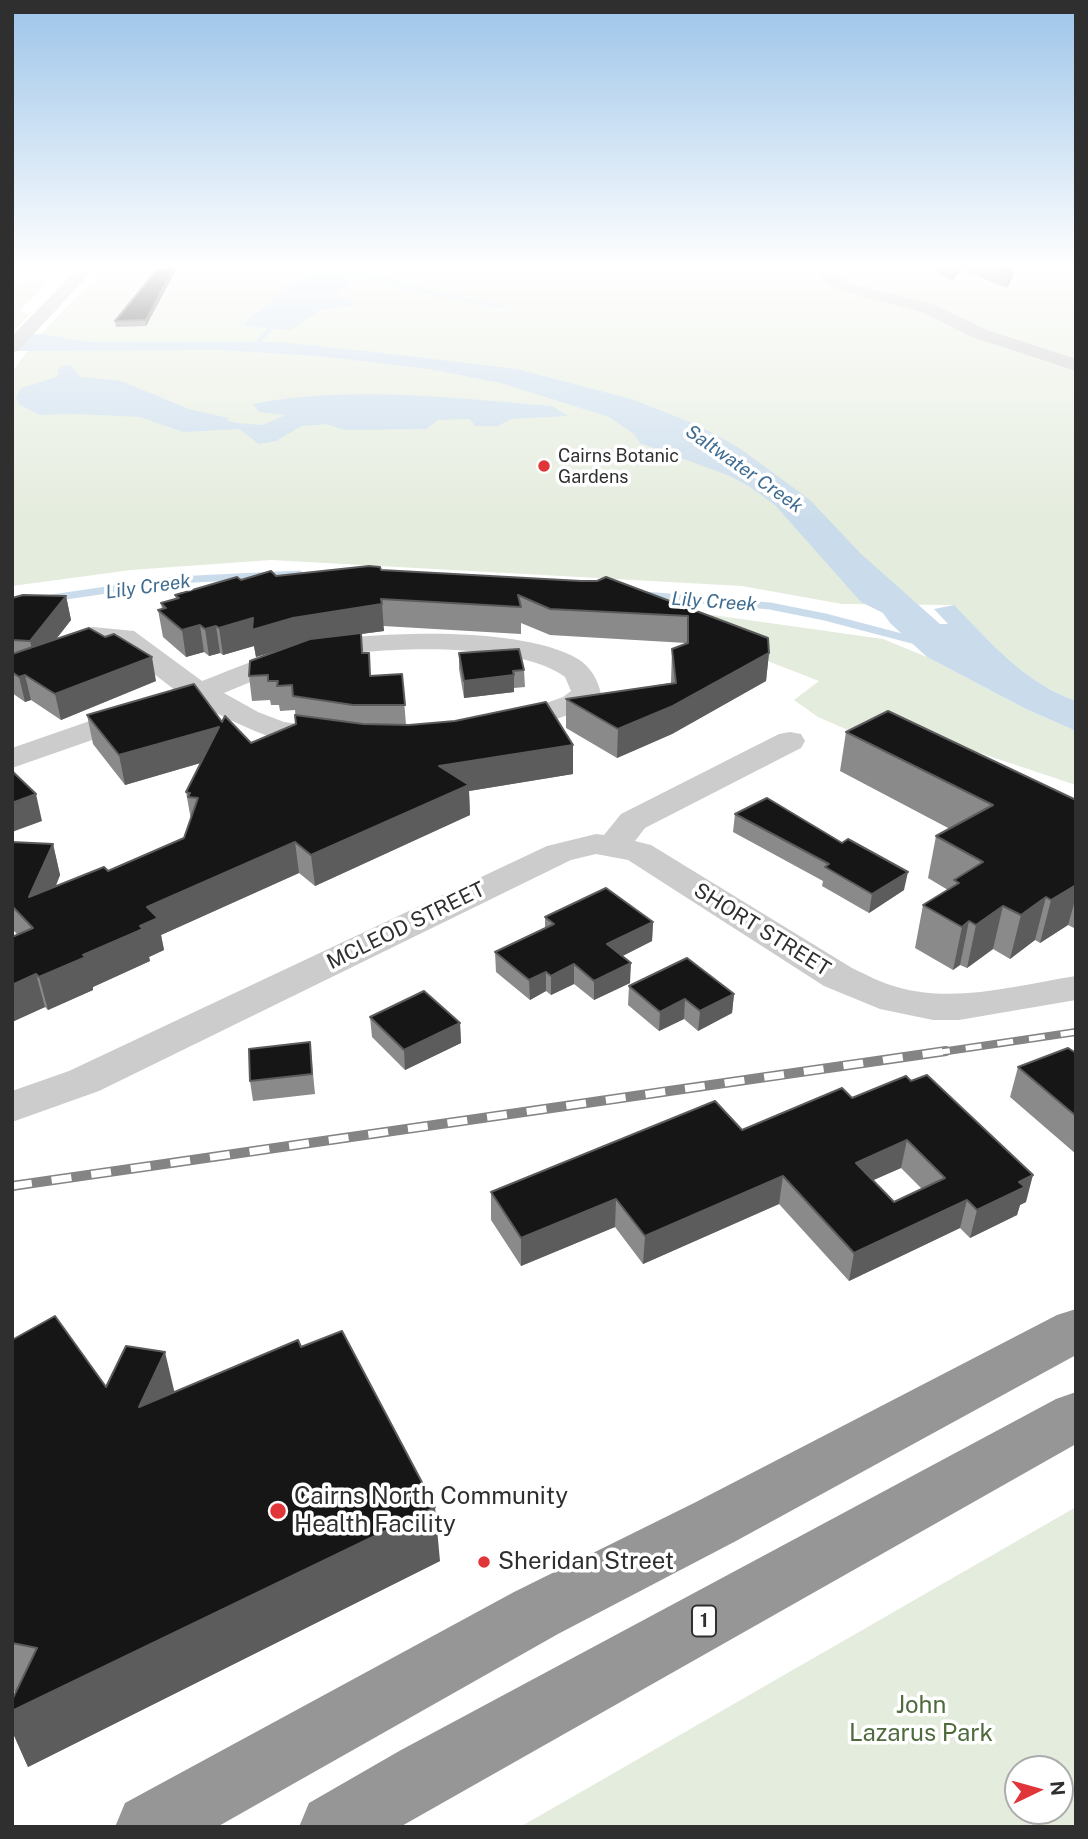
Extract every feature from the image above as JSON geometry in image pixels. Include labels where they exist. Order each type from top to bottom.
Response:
[{"type":"highway","points":[[147,1824],[536,1613],[715,1522],[1076,1331]]},
{"type":"highway","name":"1","points":[[333,1827],[463,1751],[929,1499],[1076,1416]]},
{"type":"street","points":[[1024,351],[1076,377]]},
{"type":"street","points":[[1031,351],[1076,365]]},
{"type":"street","points":[[93,635],[124,637],[199,693],[247,718],[278,730],[356,739]]},
{"type":"street","points":[[12,759],[199,693],[247,672],[311,653],[443,641],[506,648],[551,657],[576,670],[586,683],[586,694],[574,703],[515,725],[478,734]]},
{"type":"street","points":[[614,845],[633,821],[790,741]]},
{"type":"street","name":"MCLEOD STREET","points":[[12,1107],[83,1081],[559,853],[596,844],[614,845]]},
{"type":"street","name":"SHORT STREET","points":[[614,845],[639,852],[854,985],[873,993],[916,1004],[946,1007],[973,1006],[1076,988]]},
{"type":"green space","name":"Cairns Botanic Gardens","points":[[28,351],[1076,351],[1076,701],[1040,684],[1024,672],[953,605],[842,604],[742,586],[271,560],[131,570],[12,586],[12,373]]},
{"type":"green space","points":[[613,601],[883,639],[927,657],[1026,709],[1076,731],[1076,785],[896,725],[848,730],[818,717],[794,700],[819,681]]},
{"type":"green space","name":"John Lazarus Park","points":[[1076,1507],[1076,1827],[520,1827]]},
{"type":"water","name":"Saltwater Creek","points":[[233,351],[363,351],[517,369],[631,399],[698,425],[738,447],[810,500],[861,554],[940,624],[948,624],[934,609],[954,605],[1024,672],[1040,684],[1076,701],[1076,731],[1026,709],[927,657],[890,623],[883,613],[861,602],[775,505],[730,476],[640,443],[634,434],[609,417],[501,383],[429,369],[318,356]]},
{"type":"water","points":[[65,365],[71,366],[81,377],[121,381],[189,409],[228,418],[228,421],[237,423],[262,425],[286,415],[259,412],[253,404],[289,398],[364,394],[552,406],[568,416],[511,419],[498,426],[475,426],[470,419],[438,420],[426,429],[344,430],[327,424],[302,426],[276,441],[259,444],[239,429],[183,432],[140,417],[40,415],[20,405],[16,398],[21,388],[57,377],[58,370]]},
{"type":"building","points":[[380,567],[381,570],[581,581],[597,581],[606,577],[768,638],[769,653],[673,706],[618,729],[566,699],[676,683],[672,649],[688,643],[688,616],[550,609],[518,595],[521,607],[381,599],[382,604],[293,618],[252,630],[253,618],[219,628],[216,626],[205,629],[200,625],[182,630],[158,610],[166,608],[161,603],[179,598],[175,595],[237,577],[241,580],[271,571],[276,576]]},
{"type":"building","points":[[23,595],[66,596],[30,641],[12,640],[12,598]]},
{"type":"building","points":[[89,628],[105,637],[114,634],[152,657],[55,694],[25,675],[19,677],[12,672],[12,654]]},
{"type":"building","points":[[361,633],[362,653],[369,653],[370,676],[402,674],[405,705],[353,705],[293,696],[292,685],[277,686],[278,681],[268,681],[268,675],[249,676],[250,661],[310,639]]},
{"type":"building","points":[[519,649],[524,670],[513,671],[514,675],[464,681],[459,653]]},
{"type":"building","points":[[194,684],[222,722],[225,716],[251,743],[296,724],[295,715],[363,724],[409,725],[455,721],[546,702],[573,745],[439,766],[469,785],[311,855],[295,842],[147,907],[158,918],[140,926],[143,929],[83,955],[86,957],[12,985],[12,937],[33,928],[12,906],[12,842],[53,844],[29,897],[104,867],[108,871],[184,838],[198,798],[188,797],[190,793],[186,792],[219,727],[119,755],[87,715]]},
{"type":"building","points":[[888,711],[1076,800],[1076,885],[1051,900],[1046,897],[1021,915],[1003,906],[976,925],[969,921],[962,927],[923,905],[959,883],[954,880],[983,862],[936,836],[993,805],[846,732]]},
{"type":"building","points":[[12,771],[36,794],[12,803]]},
{"type":"building","points":[[767,798],[842,843],[848,839],[908,872],[872,894],[825,867],[829,864],[735,814]]},
{"type":"building","points":[[606,888],[653,922],[607,944],[631,963],[594,981],[574,964],[551,976],[546,972],[529,980],[495,952],[554,924],[545,917]]},
{"type":"building","points":[[687,958],[734,994],[700,1011],[685,999],[660,1012],[629,986]]},
{"type":"building","points":[[424,991],[460,1023],[404,1050],[370,1017]]},
{"type":"building","points":[[310,1042],[312,1074],[250,1081],[249,1049]]},
{"type":"building","points":[[1068,1048],[1076,1053],[1076,1116],[1018,1067]]},
{"type":"building","points":[[927,1075],[1033,1175],[1019,1182],[1025,1187],[977,1210],[967,1200],[854,1253],[783,1176],[645,1236],[616,1199],[521,1238],[491,1192],[715,1101],[742,1130],[842,1088],[852,1098],[906,1076],[911,1081]],"holes":[[[907,1140],[945,1178],[894,1202],[856,1163]]]},
{"type":"building","points":[[55,1316],[106,1387],[126,1346],[165,1352],[139,1407],[298,1340],[301,1347],[342,1331],[435,1507],[12,1711],[12,1700],[37,1648],[12,1643],[12,1340]]},
{"type":"waterway","name":"Lily Creek","points":[[52,598],[175,580],[299,574]]},
{"type":"waterway","name":"Lily Creek","points":[[645,595],[770,606],[825,617],[920,642]]},
{"type":"railway","points":[[934,1053],[1076,1032]]},
{"type":"railway","points":[[12,1186],[946,1051]]},
{"type":"place","name":"Cairns Botanic Gardens","points":[[544,466]]},
{"type":"place","name":"Cairns North Community Health Facility","points":[[278,1511]]},
{"type":"place","name":"Sheridan Street","points":[[484,1562]]}]
